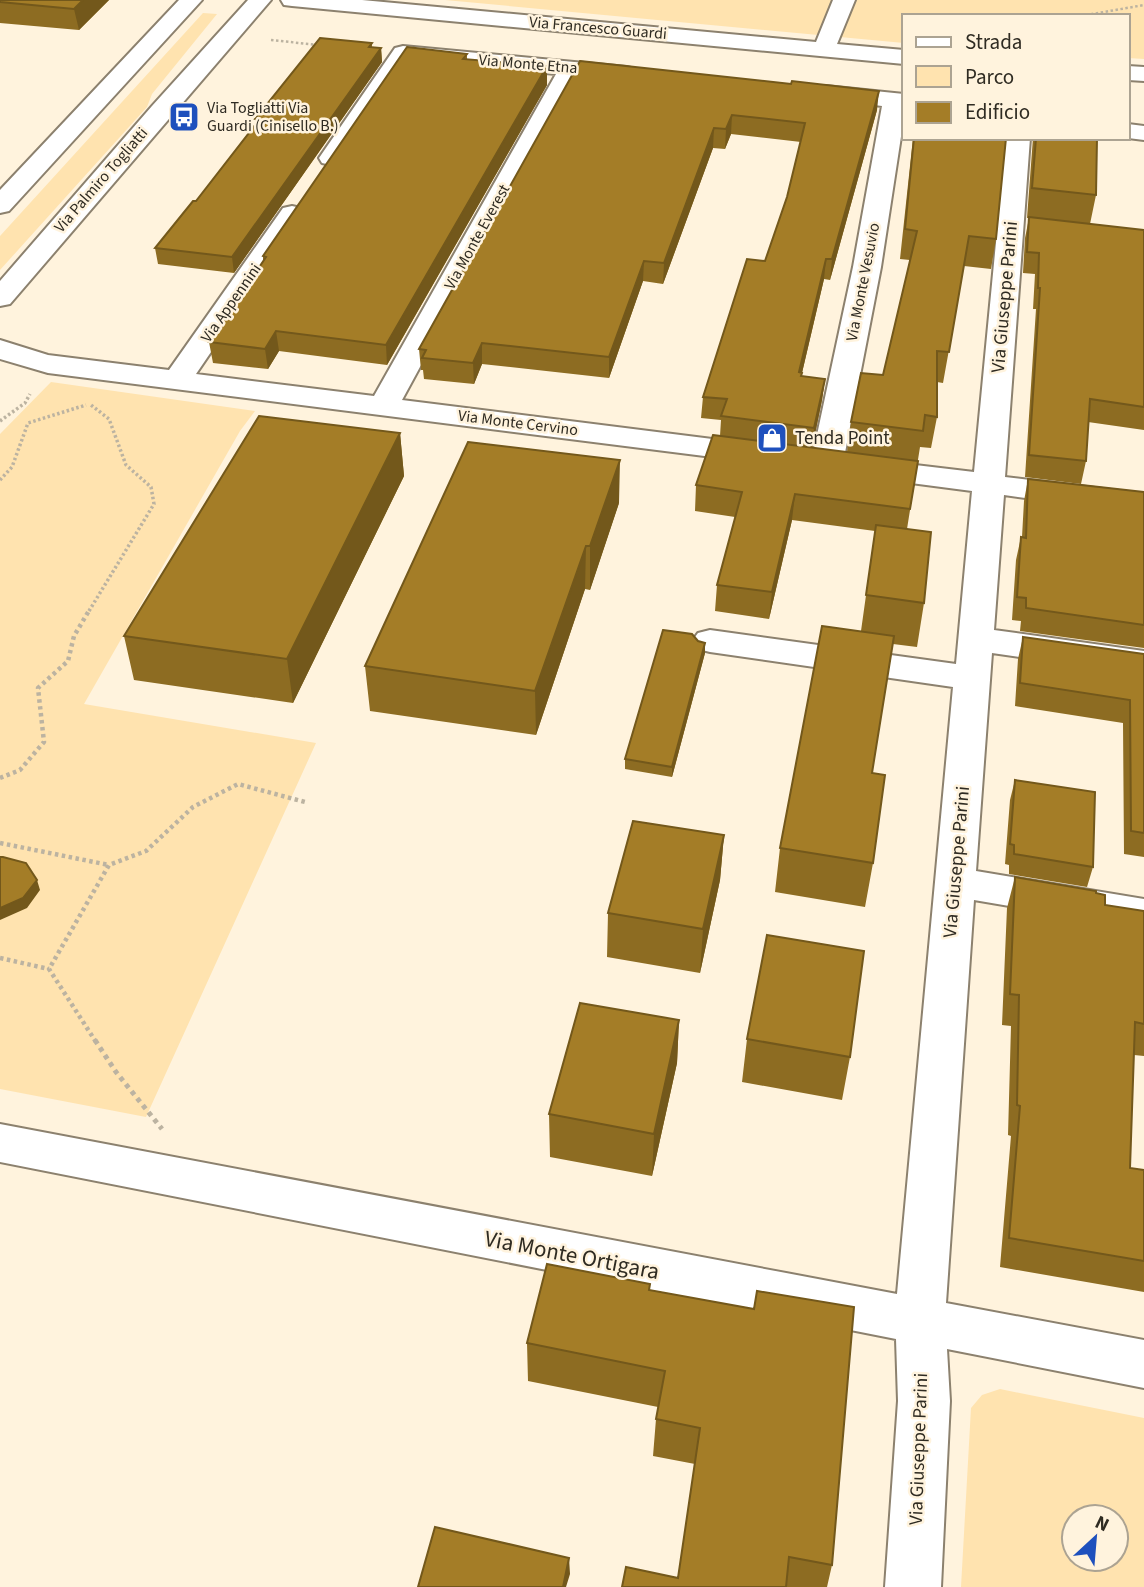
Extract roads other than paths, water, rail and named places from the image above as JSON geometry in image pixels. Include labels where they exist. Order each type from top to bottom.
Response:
[{"type":"street","points":[[0,205],[191,0]]},
{"type":"street","name":"Via Palmiro Togliatti","points":[[0,298],[160,111],[260,0]]},
{"type":"street","name":"Via Francesco Guardi","points":[[292,0],[902,57]]},
{"type":"street","points":[[824,50],[844,0]]},
{"type":"street","name":"Via Monte Etna","points":[[318,176],[403,53],[652,76]]},
{"type":"street","name":"Via Monte Everest","points":[[383,407],[571,68]]},
{"type":"street","points":[[801,91],[900,100]]},
{"type":"street","name":"Via Monte Vesuvio","points":[[804,460],[867,267],[900,100]]},
{"type":"street","name":"Via Giuseppe Parini","points":[[913,1587],[924,1401],[920,1322],[972,678],[989,484],[1026,228],[1018,140]]},
{"type":"street","name":"Via Appennini","points":[[177,380],[303,198]]},
{"type":"street","points":[[0,349],[24,359],[48,363]]},
{"type":"street","points":[[0,372],[48,363]]},
{"type":"street","name":"Via Monte Cervino","points":[[48,363],[1144,504]]},
{"type":"street","points":[[976,639],[1144,663]]},
{"type":"street","points":[[710,641],[972,678]]},
{"type":"street","points":[[955,883],[1144,914]]},
{"type":"street","name":"Via Monte Ortigara","points":[[0,1143],[1144,1364]]},
{"type":"place","name":"Via Togliatti Via Guardi (Cinisello B.)","points":[[184,117]]},
{"type":"place","name":"Tenda Point","points":[[772,438]]}]
